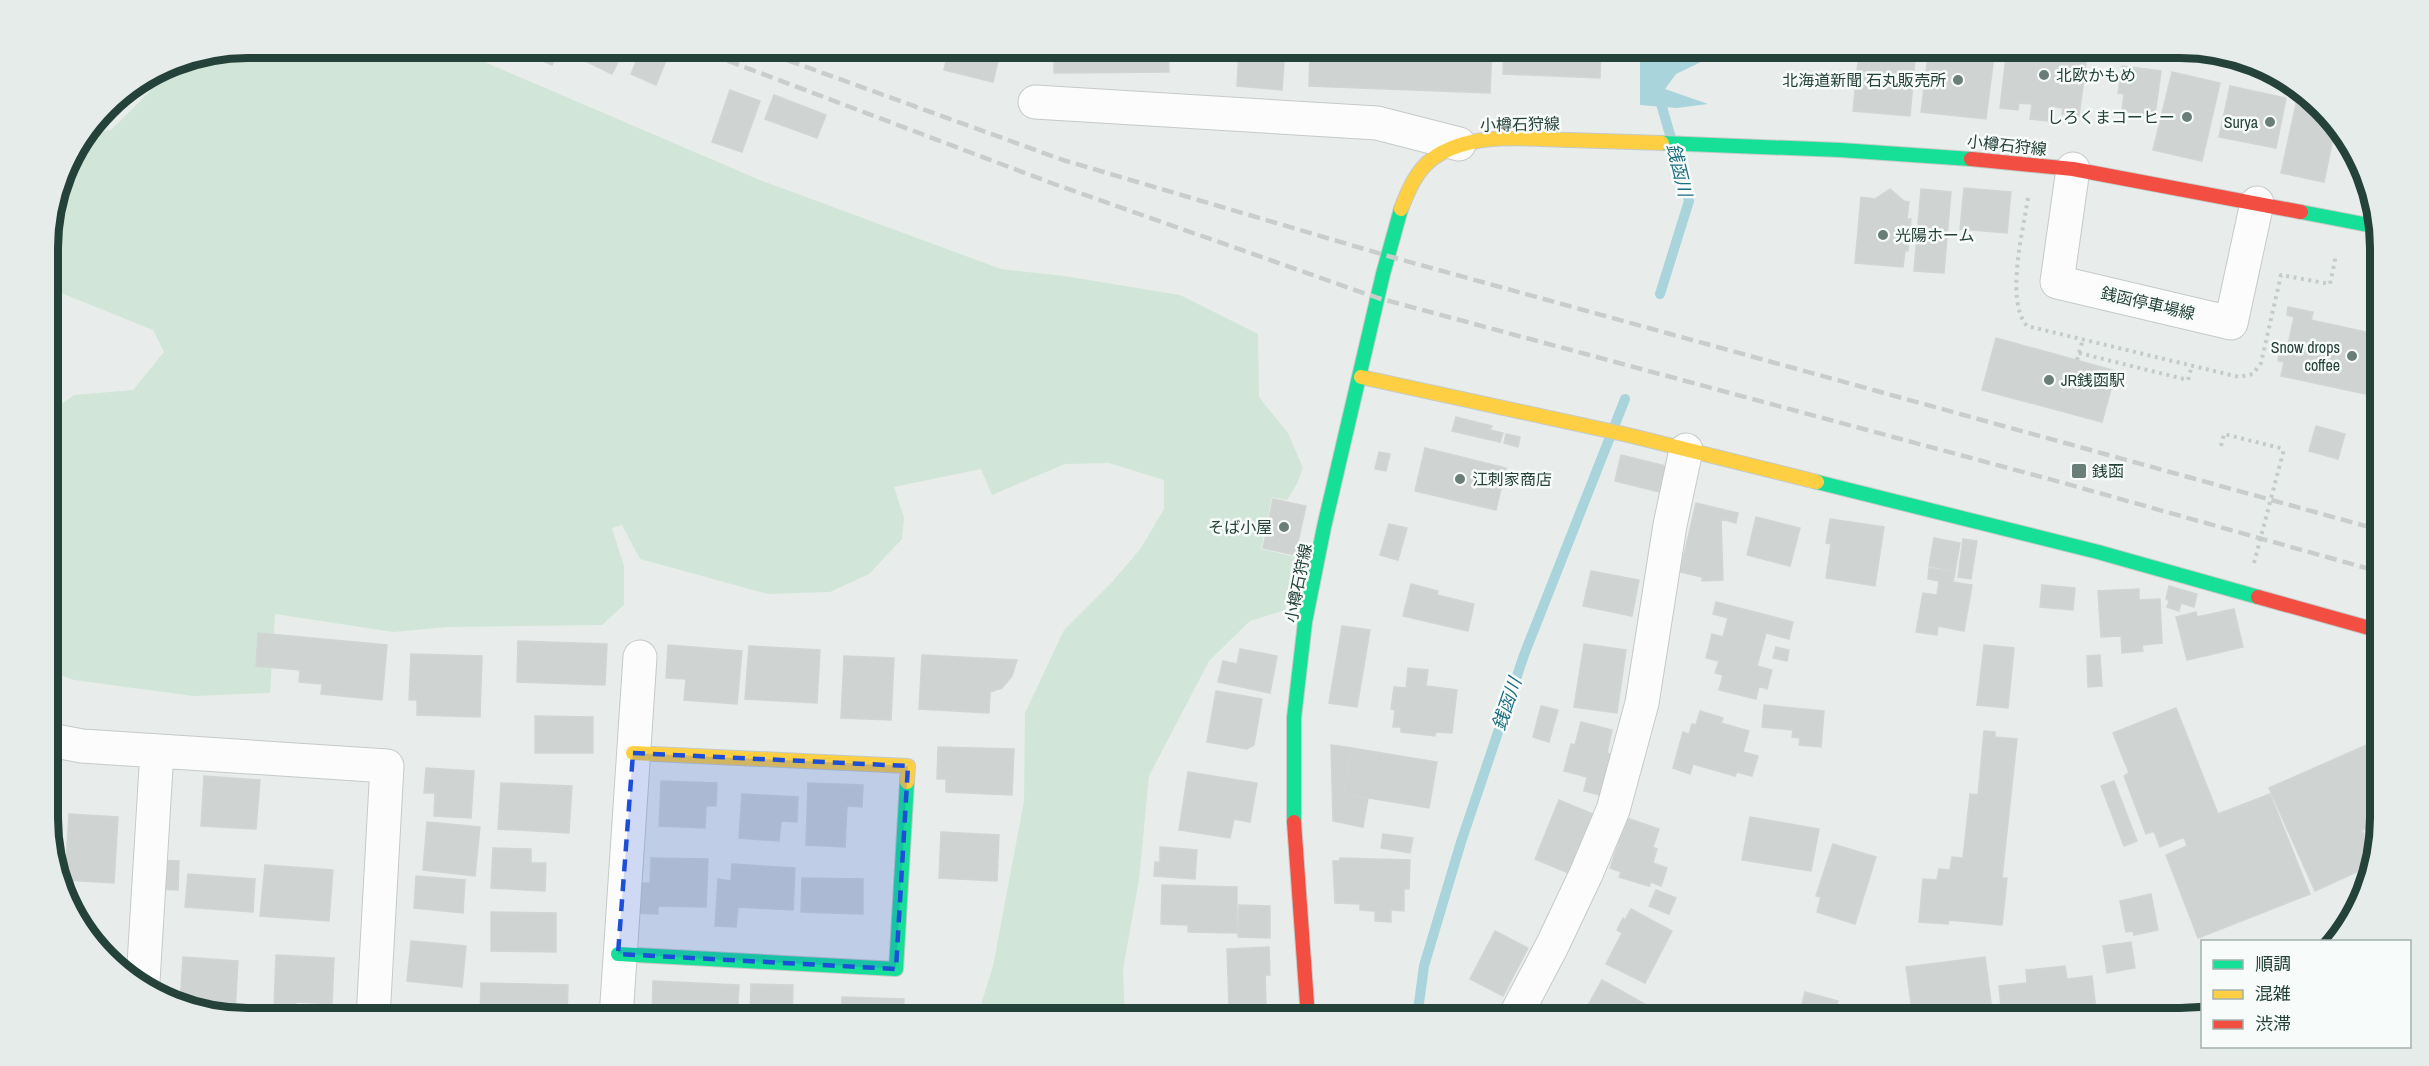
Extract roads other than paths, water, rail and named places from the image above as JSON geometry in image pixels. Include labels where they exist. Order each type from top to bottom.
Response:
[{"type":"main road","name":"小樽石狩線","points":[[1307,1007],[1292,800],[1294,715],[1311,597],[1383,276],[1404,201],[1420,170],[1436,156],[1459,144],[1484,139],[1511,138],[1926,155],[2073,169],[2369,225]]},
{"type":"main road","points":[[1360,377],[1628,435],[2098,552],[2370,628]]},
{"type":"main road","points":[[618,954],[896,969],[908,766],[633,753]]},
{"type":"street","points":[[1035,102],[1377,123],[1459,144]]},
{"type":"street","name":"銭函停車場線","points":[[2073,169],[2057,282],[2232,322],[2257,203]]},
{"type":"street","points":[[1520,1007],[1557,935],[1613,810],[1642,703],[1670,525],[1686,450]]},
{"type":"street","points":[[616,1008],[618,954],[640,657]]},
{"type":"street","points":[[58,742],[82,746],[387,766],[374,1008]]},
{"type":"street","points":[[143,975],[157,751]]},
{"type":"water","points":[[1640,58],[1705,58],[1676,74],[1665,89],[1708,104],[1677,108],[1640,105]]},
{"type":"waterway","name":"銭函川","points":[[1658,93],[1689,201],[1660,294]]},
{"type":"waterway","name":"銭函川","points":[[1418,1007],[1424,966],[1461,842],[1524,655],[1625,399]]},
{"type":"railway","points":[[722,59],[1054,184],[1378,298],[2060,482],[2370,569]]},
{"type":"railway","points":[[784,59],[1063,160],[1388,256],[2370,527]]},
{"type":"place","name":"北欧かもめ","points":[[2044,75]]},
{"type":"place","name":"北海道新聞 石丸販売所","points":[[1958,80]]},
{"type":"place","name":"しろくまコーヒー","points":[[2187,117]]},
{"type":"place","name":"Surya","points":[[2270,122]]},
{"type":"place","name":"光陽ホーム","points":[[1883,235]]},
{"type":"place","name":"Snow drops coffee","points":[[2352,356]]},
{"type":"place","name":"JR銭函駅","points":[[2049,380]]},
{"type":"place","name":"銭函","points":[[2079,471]]},
{"type":"place","name":"江刺家商店","points":[[1460,479]]},
{"type":"place","name":"そば小屋","points":[[1284,527]]}]
